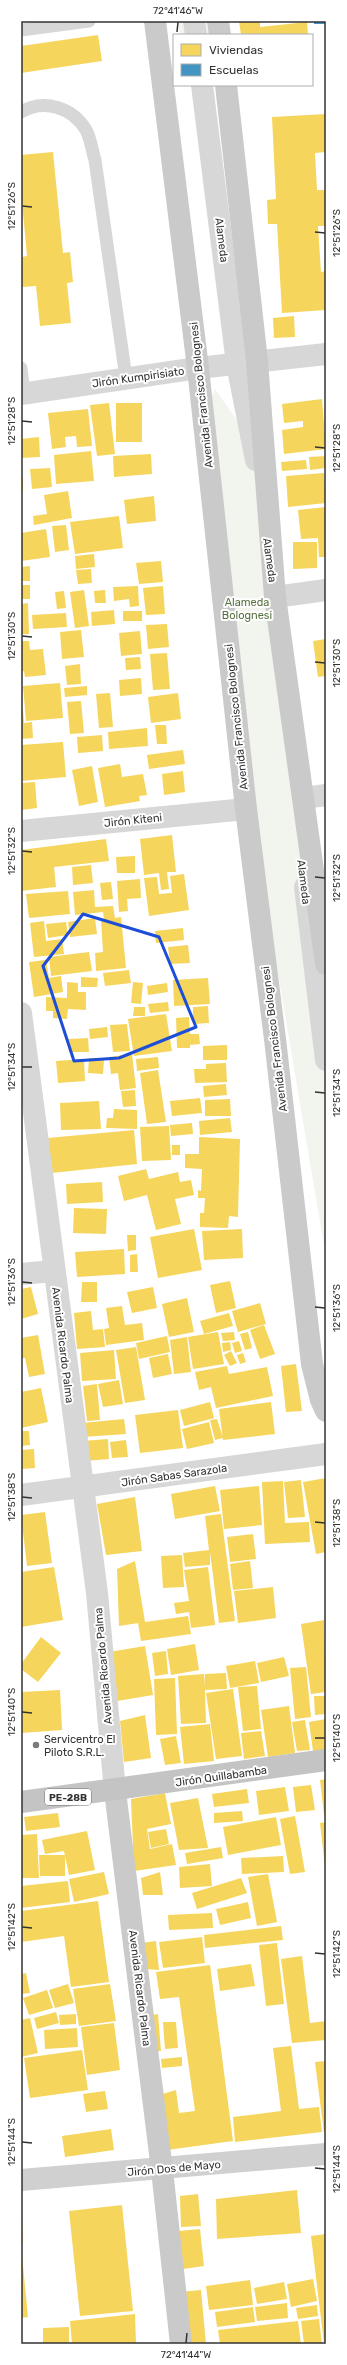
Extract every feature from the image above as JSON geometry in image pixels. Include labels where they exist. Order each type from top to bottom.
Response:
[{"type":"highway","name":"Jirón Quillabamba","points":[[115,1791],[326,1760]]},
{"type":"highway","name":"PE-28B","points":[[21,1802],[115,1791]]},
{"type":"main road","name":"Avenida Francisco Bolognesi","points":[[155,21],[198,368],[246,810],[275,1039],[312,1364],[320,1400],[326,1411]]},
{"type":"main road","points":[[218,21],[220,34]]},
{"type":"main road","points":[[226,86],[247,362],[275,597],[326,964]]},
{"type":"main road","name":"Avenida Ricardo Palma","points":[[115,1791],[162,2170],[181,2344]]},
{"type":"street","points":[[194,21],[196,34]]},
{"type":"street","name":"Alameda","points":[[202,86],[247,362]]},
{"type":"street","name":"Jirón Kumpirisiato","points":[[23,394],[198,368],[326,354]]},
{"type":"street","points":[[275,597],[326,590]]},
{"type":"street","name":"Alameda","points":[[275,597],[294,802],[326,1060]]},
{"type":"street","points":[[304,798],[326,795]]},
{"type":"street","name":"Jirón Kiteni","points":[[21,831],[246,810]]},
{"type":"street","name":"Avenida Ricardo Palma","points":[[21,1013],[24,1049],[97,1593],[115,1791]]},
{"type":"street","points":[[21,1274],[53,1270]]},
{"type":"street","name":"Jirón Sabas Sarazola","points":[[21,1494],[82,1488],[326,1454]]},
{"type":"street","name":"Jirón Dos de Mayo","points":[[21,2180],[162,2170],[326,2154]]},
{"type":"lane","points":[[21,30],[89,21]]},
{"type":"lane","points":[[21,112],[28,108],[51,106],[72,113],[86,131],[95,160],[126,378]]},
{"type":"lane","points":[[21,368],[23,394]]},
{"type":"highlighted area","points":[[83,914],[159,937],[196,1027],[119,1058],[74,1061],[43,966]]},
{"type":"green space","points":[[178,21],[214,21],[216,34],[180,34]]},
{"type":"green space","name":"Alameda Bolognesi","points":[[215,389],[255,446],[326,964],[326,1257],[217,613],[199,428]]},
{"type":"building: Viviendas","points":[[239,21],[260,21],[260,27],[307,22],[308,34],[241,34]]},
{"type":"building: Viviendas","points":[[98,35],[102,61],[21,73],[21,46]]},
{"type":"building: Viviendas","points":[[326,114],[326,152],[315,153],[317,190],[326,190],[326,226],[318,226],[321,272],[326,271],[326,310],[282,313],[277,224],[268,224],[267,200],[276,199],[272,117]]},
{"type":"building: Viviendas","points":[[53,152],[63,253],[70,252],[73,282],[67,283],[71,323],[40,326],[36,286],[22,287],[21,257],[27,256],[21,191],[21,155]]},
{"type":"building: Viviendas","points":[[294,316],[295,337],[274,338],[273,318]]},
{"type":"building: Viviendas","points":[[322,399],[326,449],[284,454],[282,430],[303,427],[303,421],[284,423],[282,404]]},
{"type":"building: Viviendas","points":[[109,403],[115,454],[97,456],[90,405]]},
{"type":"building: Viviendas","points":[[116,403],[142,403],[142,442],[116,442]]},
{"type":"building: Viviendas","points":[[88,409],[92,446],[77,447],[76,436],[65,437],[66,447],[52,449],[48,413]]},
{"type":"building: Viviendas","points":[[39,437],[40,457],[21,458],[21,439]]},
{"type":"building: Viviendas","points":[[91,451],[94,481],[56,484],[54,455]]},
{"type":"building: Viviendas","points":[[151,454],[152,474],[114,477],[113,456]]},
{"type":"building: Viviendas","points":[[326,456],[326,468],[310,470],[309,457]]},
{"type":"building: Viviendas","points":[[306,460],[307,469],[282,471],[281,462]]},
{"type":"building: Viviendas","points":[[50,468],[52,487],[32,489],[30,469]]},
{"type":"building: Viviendas","points":[[324,473],[326,503],[288,507],[286,476]]},
{"type":"building: Viviendas","points":[[21,477],[23,478],[23,491],[21,491]]},
{"type":"building: Viviendas","points":[[68,491],[72,518],[34,525],[33,516],[47,514],[44,495]]},
{"type":"building: Viviendas","points":[[154,496],[156,521],[127,524],[124,500]]},
{"type":"building: Viviendas","points":[[326,507],[326,557],[319,557],[318,538],[301,539],[298,510]]},
{"type":"building: Viviendas","points":[[119,516],[123,548],[75,554],[70,522]]},
{"type":"building: Viviendas","points":[[66,525],[69,550],[55,552],[52,526]]},
{"type":"building: Viviendas","points":[[46,529],[50,557],[21,561],[21,533]]},
{"type":"building: Viviendas","points":[[293,542],[317,542],[317,568],[293,569]]},
{"type":"building: Viviendas","points":[[94,554],[95,567],[76,569],[75,556]]},
{"type":"building: Viviendas","points":[[161,561],[163,582],[139,584],[136,563]]},
{"type":"building: Viviendas","points":[[30,566],[30,581],[21,581],[21,567]]},
{"type":"building: Viviendas","points":[[91,569],[92,583],[78,584],[76,570]]},
{"type":"building: Viviendas","points":[[21,585],[30,585],[30,599],[21,599]]},
{"type":"building: Viviendas","points":[[138,586],[139,606],[130,607],[129,599],[114,601],[113,587]]},
{"type":"building: Viviendas","points":[[163,586],[165,614],[146,615],[143,588]]},
{"type":"building: Viviendas","points":[[84,590],[89,626],[75,628],[70,592]]},
{"type":"building: Viviendas","points":[[105,590],[106,603],[95,603],[94,591]]},
{"type":"building: Viviendas","points":[[64,591],[66,608],[57,609],[55,592]]},
{"type":"building: Viviendas","points":[[28,603],[29,634],[21,634],[21,604]]},
{"type":"building: Viviendas","points":[[114,610],[115,624],[92,626],[91,612]]},
{"type":"building: Viviendas","points":[[123,611],[142,611],[142,621],[123,621]]},
{"type":"building: Viviendas","points":[[66,613],[67,627],[33,629],[32,615]]},
{"type":"building: Viviendas","points":[[167,624],[169,647],[148,649],[146,625]]},
{"type":"building: Viviendas","points":[[81,630],[84,657],[62,659],[60,632]]},
{"type":"building: Viviendas","points":[[140,631],[142,654],[121,656],[119,633]]},
{"type":"building: Viviendas","points":[[326,639],[326,676],[318,677],[313,641]]},
{"type":"building: Viviendas","points":[[21,641],[29,641],[30,650],[43,649],[46,675],[25,677],[24,671],[21,672]]},
{"type":"building: Viviendas","points":[[167,653],[170,689],[153,690],[150,654]]},
{"type":"building: Viviendas","points":[[140,657],[141,669],[126,670],[125,658]]},
{"type":"building: Viviendas","points":[[80,664],[81,684],[67,685],[65,666]]},
{"type":"building: Viviendas","points":[[141,678],[142,694],[120,696],[119,680]]},
{"type":"building: Viviendas","points":[[60,683],[63,718],[26,721],[23,686]]},
{"type":"building: Viviendas","points":[[87,686],[87,695],[65,697],[64,688]]},
{"type":"building: Viviendas","points":[[110,693],[113,727],[99,728],[96,694]]},
{"type":"building: Viviendas","points":[[178,693],[181,719],[151,723],[148,697]]},
{"type":"building: Viviendas","points":[[81,701],[84,733],[70,734],[67,702]]},
{"type":"building: Viviendas","points":[[21,709],[23,709],[24,723],[32,722],[33,738],[21,739]]},
{"type":"building: Viviendas","points":[[155,725],[166,725],[167,744],[157,744]]},
{"type":"building: Viviendas","points":[[147,728],[148,746],[109,749],[108,732]]},
{"type":"building: Viviendas","points":[[102,735],[103,751],[78,753],[77,737]]},
{"type":"building: Viviendas","points":[[63,742],[66,777],[21,781],[21,745]]},
{"type":"building: Viviendas","points":[[183,750],[185,764],[149,769],[147,755]]},
{"type":"building: Viviendas","points":[[120,764],[122,777],[143,774],[147,795],[139,796],[140,801],[105,807],[98,768]]},
{"type":"building: Viviendas","points":[[92,766],[98,802],[79,806],[72,770]]},
{"type":"building: Viviendas","points":[[183,771],[185,792],[164,795],[162,774]]},
{"type":"building: Viviendas","points":[[35,782],[37,808],[21,810],[21,783]]},
{"type":"building: Viviendas","points":[[172,835],[176,872],[167,872],[169,889],[161,890],[159,873],[144,875],[140,839]]},
{"type":"building: Viviendas","points":[[106,839],[109,861],[54,867],[56,887],[21,891],[21,850]]},
{"type":"building: Viviendas","points":[[135,856],[135,873],[117,873],[116,857]]},
{"type":"building: Viviendas","points":[[91,865],[93,883],[73,885],[72,867]]},
{"type":"building: Viviendas","points":[[184,874],[189,910],[149,916],[144,878],[157,877],[159,894],[172,893],[170,876]]},
{"type":"building: Viviendas","points":[[140,879],[141,898],[127,899],[128,911],[119,912],[117,881]]},
{"type":"building: Viviendas","points":[[111,882],[113,899],[102,900],[100,883]]},
{"type":"building: Viviendas","points":[[94,890],[95,907],[113,906],[115,918],[121,917],[126,968],[96,971],[95,953],[103,952],[101,920],[104,919],[103,912],[75,915],[73,892]]},
{"type":"building: Viviendas","points":[[68,891],[70,914],[29,918],[26,894]]},
{"type":"building: Viviendas","points":[[95,918],[97,934],[70,937],[68,922]]},
{"type":"building: Viviendas","points":[[44,921],[46,941],[62,939],[64,954],[34,957],[30,923]]},
{"type":"building: Viviendas","points":[[66,922],[68,935],[48,938],[46,924]]},
{"type":"building: Viviendas","points":[[183,928],[184,940],[156,943],[155,931]]},
{"type":"building: Viviendas","points":[[188,945],[190,963],[170,964],[168,947]]},
{"type":"building: Viviendas","points":[[89,952],[92,971],[51,976],[49,957]]},
{"type":"building: Viviendas","points":[[46,960],[49,978],[61,976],[63,992],[34,997],[29,962]]},
{"type":"building: Viviendas","points":[[129,970],[131,983],[105,986],[103,973]]},
{"type":"building: Viviendas","points":[[81,977],[98,978],[97,987],[81,987]]},
{"type":"building: Viviendas","points":[[208,978],[210,1004],[174,1006],[173,980]]},
{"type":"building: Viviendas","points":[[67,982],[78,983],[78,992],[86,992],[86,1010],[68,1009],[67,1019],[53,1018],[53,1011],[46,1011],[46,997],[67,998]]},
{"type":"building: Viviendas","points":[[133,982],[143,983],[141,1004],[131,1003]]},
{"type":"building: Viviendas","points":[[167,983],[168,992],[148,995],[147,986]]},
{"type":"building: Viviendas","points":[[168,1002],[169,1011],[150,1013],[148,1004]]},
{"type":"building: Viviendas","points":[[208,1006],[209,1023],[193,1024],[193,1007]]},
{"type":"building: Viviendas","points":[[134,1007],[145,1007],[145,1016],[133,1016]]},
{"type":"building: Viviendas","points":[[166,1014],[172,1051],[134,1056],[128,1019]]},
{"type":"building: Viviendas","points":[[189,1017],[190,1034],[199,1034],[200,1044],[190,1045],[190,1048],[177,1048],[176,1018]]},
{"type":"building: Viviendas","points":[[127,1024],[130,1051],[113,1052],[110,1025]]},
{"type":"building: Viviendas","points":[[107,1027],[108,1037],[90,1039],[89,1029]]},
{"type":"building: Viviendas","points":[[88,1038],[89,1052],[69,1052],[68,1039]]},
{"type":"building: Viviendas","points":[[227,1045],[227,1060],[203,1060],[203,1046]]},
{"type":"building: Viviendas","points":[[132,1054],[136,1088],[120,1090],[118,1073],[111,1074],[109,1057]]},
{"type":"building: Viviendas","points":[[158,1057],[159,1068],[137,1071],[136,1059]]},
{"type":"building: Viviendas","points":[[89,1058],[104,1059],[103,1074],[88,1073]]},
{"type":"building: Viviendas","points":[[84,1059],[85,1081],[58,1083],[56,1061]]},
{"type":"building: Viviendas","points":[[226,1063],[227,1082],[195,1083],[194,1069],[206,1069],[206,1064]]},
{"type":"building: Viviendas","points":[[158,1070],[166,1122],[147,1124],[140,1073]]},
{"type":"building: Viviendas","points":[[226,1084],[227,1095],[204,1097],[203,1086]]},
{"type":"building: Viviendas","points":[[135,1090],[136,1106],[123,1107],[121,1091]]},
{"type":"building: Viviendas","points":[[200,1098],[202,1113],[172,1116],[170,1101]]},
{"type":"building: Viviendas","points":[[230,1099],[231,1116],[205,1116],[205,1100]]},
{"type":"building: Viviendas","points":[[99,1101],[101,1129],[61,1130],[60,1103]]},
{"type":"building: Viviendas","points":[[114,1109],[137,1110],[137,1129],[106,1128],[107,1118],[113,1118]]},
{"type":"building: Viviendas","points":[[230,1118],[232,1132],[200,1135],[199,1121]]},
{"type":"building: Viviendas","points":[[192,1123],[193,1134],[171,1136],[170,1125]]},
{"type":"building: Viviendas","points":[[169,1126],[171,1160],[142,1161],[140,1127]]},
{"type":"building: Viviendas","points":[[134,1130],[137,1164],[52,1173],[48,1138]]},
{"type":"building: Viviendas","points":[[199,1137],[240,1139],[238,1217],[229,1216],[228,1228],[200,1227],[200,1213],[204,1213],[205,1198],[198,1198],[198,1190],[201,1191],[202,1169],[185,1168],[185,1154],[199,1154]]},
{"type":"building: Viviendas","points":[[172,1145],[180,1145],[180,1155],[172,1155]]},
{"type":"building: Viviendas","points":[[146,1169],[149,1179],[178,1172],[180,1182],[191,1180],[194,1195],[175,1199],[181,1224],[156,1230],[147,1195],[124,1201],[118,1176]]},
{"type":"building: Viviendas","points":[[102,1182],[103,1202],[67,1204],[66,1184]]},
{"type":"building: Viviendas","points":[[74,1208],[107,1209],[106,1234],[73,1233]]},
{"type":"building: Viviendas","points":[[194,1229],[202,1270],[158,1278],[150,1237]]},
{"type":"building: Viviendas","points":[[242,1229],[243,1258],[204,1260],[202,1231]]},
{"type":"building: Viviendas","points":[[127,1235],[136,1235],[136,1250],[128,1251]]},
{"type":"building: Viviendas","points":[[124,1249],[125,1274],[77,1277],[75,1252]]},
{"type":"building: Viviendas","points":[[137,1254],[138,1272],[130,1272],[130,1255]]},
{"type":"building: Viviendas","points":[[230,1281],[236,1308],[216,1313],[210,1285]]},
{"type":"building: Viviendas","points":[[82,1282],[97,1282],[97,1302],[81,1302]]},
{"type":"building: Viviendas","points":[[31,1287],[38,1314],[21,1319],[21,1289]]},
{"type":"building: Viviendas","points":[[153,1287],[157,1308],[132,1313],[127,1292]]},
{"type":"building: Viviendas","points":[[187,1298],[194,1332],[169,1337],[162,1304]]},
{"type":"building: Viviendas","points":[[260,1303],[266,1324],[238,1332],[232,1311]]},
{"type":"building: Viviendas","points":[[122,1306],[125,1325],[142,1323],[144,1340],[106,1345],[104,1329],[109,1328],[106,1308]]},
{"type":"building: Viviendas","points":[[91,1311],[93,1330],[103,1329],[105,1347],[77,1349],[74,1313]]},
{"type":"building: Viviendas","points":[[229,1313],[233,1326],[204,1334],[200,1321]]},
{"type":"building: Viviendas","points":[[264,1325],[275,1354],[260,1359],[250,1330]]},
{"type":"building: Viviendas","points":[[218,1332],[224,1364],[193,1369],[188,1337]]},
{"type":"building: Viviendas","points":[[234,1332],[235,1340],[223,1341],[221,1333]]},
{"type":"building: Viviendas","points":[[248,1332],[252,1348],[245,1350],[240,1334]]},
{"type":"building: Viviendas","points":[[38,1335],[45,1374],[29,1377],[25,1358],[21,1358],[21,1338]]},
{"type":"building: Viviendas","points":[[167,1336],[170,1352],[139,1359],[136,1343]]},
{"type":"building: Viviendas","points":[[187,1337],[191,1372],[174,1374],[170,1340]]},
{"type":"building: Viviendas","points":[[239,1341],[242,1351],[235,1353],[232,1343]]},
{"type":"building: Viviendas","points":[[230,1342],[231,1350],[223,1352],[222,1343]]},
{"type":"building: Viviendas","points":[[136,1347],[145,1400],[125,1403],[116,1350]]},
{"type":"building: Viviendas","points":[[114,1350],[116,1379],[82,1381],[80,1353]]},
{"type":"building: Viviendas","points":[[231,1351],[237,1363],[230,1366],[224,1355]]},
{"type":"building: Viviendas","points":[[243,1353],[246,1362],[240,1364],[237,1355]]},
{"type":"building: Viviendas","points":[[168,1354],[172,1374],[153,1378],[149,1358]]},
{"type":"building: Viviendas","points":[[296,1364],[302,1411],[286,1412],[281,1366]]},
{"type":"building: Viviendas","points":[[227,1366],[229,1374],[267,1367],[273,1396],[216,1408],[211,1387],[199,1390],[195,1372]]},
{"type":"building: Viviendas","points":[[119,1380],[123,1404],[103,1407],[98,1384]]},
{"type":"building: Viviendas","points":[[97,1384],[100,1420],[87,1421],[83,1386]]},
{"type":"building: Viviendas","points":[[41,1388],[48,1422],[21,1428],[21,1392]]},
{"type":"building: Viviendas","points":[[210,1402],[214,1418],[184,1426],[180,1410]]},
{"type":"building: Viviendas","points":[[271,1402],[275,1434],[223,1440],[219,1409]]},
{"type":"building: Viviendas","points":[[178,1410],[183,1448],[140,1453],[135,1415]]},
{"type":"building: Viviendas","points":[[124,1419],[126,1434],[83,1437],[82,1423]]},
{"type":"building: Viviendas","points":[[217,1419],[223,1438],[215,1440],[210,1420]]},
{"type":"building: Viviendas","points":[[209,1422],[214,1443],[187,1449],[182,1429]]},
{"type":"building: Viviendas","points":[[21,1431],[29,1431],[30,1445],[21,1446]]},
{"type":"building: Viviendas","points":[[108,1439],[109,1459],[85,1461],[83,1441]]},
{"type":"building: Viviendas","points":[[126,1440],[128,1457],[112,1458],[110,1442]]},
{"type":"building: Viviendas","points":[[34,1449],[35,1468],[21,1469],[21,1450]]},
{"type":"building: Viviendas","points":[[326,1478],[326,1552],[316,1554],[303,1482]]},
{"type":"building: Viviendas","points":[[301,1480],[305,1517],[288,1518],[284,1482]]},
{"type":"building: Viviendas","points":[[283,1481],[285,1523],[309,1522],[310,1542],[265,1544],[262,1482]]},
{"type":"building: Viviendas","points":[[215,1486],[220,1511],[175,1519],[171,1494]]},
{"type":"building: Viviendas","points":[[259,1486],[262,1525],[224,1529],[220,1490]]},
{"type":"building: Viviendas","points":[[135,1497],[142,1551],[106,1555],[97,1504]]},
{"type":"building: Viviendas","points":[[45,1512],[52,1563],[27,1566],[21,1515]]},
{"type":"building: Viviendas","points":[[221,1514],[235,1621],[219,1623],[210,1552],[210,1565],[185,1567],[183,1553],[209,1550],[205,1516]]},
{"type":"building: Viviendas","points":[[253,1534],[256,1559],[230,1562],[227,1537]]},
{"type":"building: Viviendas","points":[[182,1555],[184,1587],[163,1588],[161,1556]]},
{"type":"building: Viviendas","points":[[135,1561],[145,1622],[119,1626],[117,1569]]},
{"type":"building: Viviendas","points":[[250,1561],[253,1588],[233,1590],[230,1564]]},
{"type":"building: Viviendas","points":[[54,1567],[63,1620],[21,1627],[21,1572]]},
{"type":"building: Viviendas","points":[[208,1567],[215,1625],[191,1628],[189,1612],[176,1614],[174,1603],[189,1601],[184,1570]]},
{"type":"building: Viviendas","points":[[273,1587],[276,1618],[238,1623],[234,1591]]},
{"type":"building: Viviendas","points":[[188,1616],[191,1634],[141,1641],[138,1623]]},
{"type":"building: Viviendas","points":[[324,1620],[326,1692],[311,1694],[301,1624]]},
{"type":"building: Viviendas","points":[[41,1637],[61,1653],[38,1682],[21,1669],[21,1664]]},
{"type":"building: Viviendas","points":[[195,1644],[199,1670],[171,1675],[167,1649]]},
{"type":"building: Viviendas","points":[[145,1646],[153,1695],[111,1702],[103,1653]]},
{"type":"building: Viviendas","points":[[166,1651],[168,1674],[155,1676],[152,1653]]},
{"type":"building: Viviendas","points":[[284,1657],[289,1676],[261,1682],[257,1663]]},
{"type":"building: Viviendas","points":[[255,1661],[259,1683],[230,1688],[226,1666]]},
{"type":"building: Viviendas","points":[[306,1667],[311,1717],[295,1719],[290,1668]]},
{"type":"building: Viviendas","points":[[226,1673],[227,1689],[205,1690],[206,1723],[181,1724],[178,1676],[204,1674],[205,1686],[205,1674]]},
{"type":"building: Viviendas","points":[[175,1678],[177,1734],[156,1735],[154,1679]]},
{"type":"building: Viviendas","points":[[257,1686],[261,1729],[243,1731],[238,1687]]},
{"type":"building: Viviendas","points":[[233,1689],[242,1756],[216,1759],[206,1693]]},
{"type":"building: Viviendas","points":[[60,1690],[62,1730],[21,1733],[21,1692]]},
{"type":"building: Viviendas","points":[[314,1696],[326,1696],[326,1714],[315,1715]]},
{"type":"building: Viviendas","points":[[289,1706],[295,1753],[268,1757],[261,1710]]},
{"type":"building: Viviendas","points":[[145,1715],[151,1758],[124,1762],[120,1721]]},
{"type":"building: Viviendas","points":[[326,1719],[326,1750],[313,1751],[309,1722]]},
{"type":"building: Viviendas","points":[[305,1720],[310,1750],[297,1751],[292,1722]]},
{"type":"building: Viviendas","points":[[210,1724],[214,1761],[184,1764],[180,1727]]},
{"type":"building: Viviendas","points":[[261,1731],[265,1756],[244,1759],[241,1733]]},
{"type":"building: Viviendas","points":[[176,1736],[181,1763],[165,1765],[160,1739]]},
{"type":"building: Viviendas","points":[[326,1779],[326,1815],[324,1815],[320,1780]]},
{"type":"building: Viviendas","points":[[311,1785],[315,1810],[296,1812],[293,1787]]},
{"type":"building: Viviendas","points":[[285,1787],[289,1811],[259,1815],[256,1791]]},
{"type":"building: Viviendas","points":[[247,1789],[249,1803],[214,1807],[212,1794]]},
{"type":"building: Viviendas","points":[[165,1793],[171,1824],[147,1829],[150,1849],[172,1844],[176,1865],[134,1871],[131,1799]]},
{"type":"building: Viviendas","points":[[198,1798],[208,1848],[179,1850],[170,1803]]},
{"type":"building: Viviendas","points":[[242,1811],[243,1821],[214,1823],[214,1813]]},
{"type":"building: Viviendas","points":[[58,1813],[60,1827],[26,1831],[24,1817]]},
{"type":"building: Viviendas","points":[[295,1816],[305,1872],[290,1874],[280,1819]]},
{"type":"building: Viviendas","points":[[276,1817],[281,1845],[228,1855],[223,1827]]},
{"type":"building: Viviendas","points":[[326,1822],[326,1867],[325,1867],[320,1823]]},
{"type":"building: Viviendas","points":[[166,1829],[169,1844],[151,1848],[148,1832]]},
{"type":"building: Viviendas","points":[[87,1831],[95,1870],[69,1875],[64,1851],[45,1854],[42,1840]]},
{"type":"building: Viviendas","points":[[37,1834],[39,1878],[22,1878],[21,1835]]},
{"type":"building: Viviendas","points":[[221,1847],[223,1858],[187,1864],[185,1853]]},
{"type":"building: Viviendas","points":[[39,1855],[65,1855],[65,1876],[40,1876]]},
{"type":"building: Viviendas","points":[[283,1856],[284,1872],[242,1874],[241,1858]]},
{"type":"building: Viviendas","points":[[210,1864],[212,1886],[180,1888],[179,1867]]},
{"type":"building: Viviendas","points":[[104,1872],[109,1894],[74,1902],[69,1879]]},
{"type":"building: Viviendas","points":[[160,1872],[163,1895],[143,1895],[141,1878]]},
{"type":"building: Viviendas","points":[[268,1874],[277,1922],[257,1926],[248,1877]]},
{"type":"building: Viviendas","points":[[241,1878],[247,1893],[197,1909],[192,1893]]},
{"type":"building: Viviendas","points":[[68,1881],[70,1902],[21,1908],[21,1886]]},
{"type":"building: Viviendas","points":[[98,1901],[109,1982],[71,1987],[64,1936],[21,1942],[21,1911]]},
{"type":"building: Viviendas","points":[[248,1902],[251,1918],[220,1925],[216,1909]]},
{"type":"building: Viviendas","points":[[212,1913],[213,1928],[169,1930],[168,1915]]},
{"type":"building: Viviendas","points":[[281,1926],[283,1940],[205,1948],[204,1935]]},
{"type":"building: Viviendas","points":[[202,1937],[205,1963],[163,1968],[159,1942]]},
{"type":"building: Viviendas","points":[[156,1941],[159,1970],[145,1969],[141,1943]]},
{"type":"building: Viviendas","points":[[277,1943],[284,2004],[266,2006],[259,1945]]},
{"type":"building: Viviendas","points":[[302,1956],[310,2023],[326,2021],[326,2040],[292,2043],[281,1959]]},
{"type":"building: Viviendas","points":[[251,1964],[255,1986],[220,1991],[217,1969]]},
{"type":"building: Viviendas","points":[[210,1965],[233,2141],[167,2150],[159,2095],[176,2090],[179,2113],[195,2111],[179,1997],[160,1999],[156,1972]]},
{"type":"building: Viviendas","points":[[26,1973],[30,1993],[21,1994],[21,1974]]},
{"type":"building: Viviendas","points":[[68,1984],[74,2003],[55,2008],[49,1990]]},
{"type":"building: Viviendas","points":[[110,1984],[116,2021],[79,2026],[73,1989]]},
{"type":"building: Viviendas","points":[[47,1990],[53,2008],[29,2015],[23,1998]]},
{"type":"building: Viviendas","points":[[56,2012],[59,2023],[37,2029],[34,2018]]},
{"type":"building: Viviendas","points":[[76,2014],[76,2024],[60,2025],[59,2015]]},
{"type":"building: Viviendas","points":[[158,2014],[161,2051],[155,2051],[152,2015]]},
{"type":"building: Viviendas","points":[[30,2018],[38,2053],[21,2057],[21,2020]]},
{"type":"building: Viviendas","points":[[163,2022],[176,2022],[178,2048],[165,2049]]},
{"type":"building: Viviendas","points":[[114,2023],[120,2070],[87,2075],[81,2027]]},
{"type":"building: Viviendas","points":[[77,2028],[78,2047],[45,2049],[44,2030]]},
{"type":"building: Viviendas","points":[[291,2046],[299,2109],[319,2107],[322,2132],[235,2142],[233,2117],[281,2111],[273,2048]]},
{"type":"building: Viviendas","points":[[82,2050],[88,2090],[30,2098],[24,2058]]},
{"type":"building: Viviendas","points":[[182,2057],[182,2066],[162,2068],[161,2059]]},
{"type":"building: Viviendas","points":[[326,2061],[326,2132],[324,2133],[315,2062]]},
{"type":"building: Viviendas","points":[[105,2091],[108,2109],[86,2112],[83,2094]]},
{"type":"building: Viviendas","points":[[111,2129],[114,2150],[65,2157],[62,2136]]},
{"type":"building: Viviendas","points":[[297,2190],[301,2233],[217,2239],[216,2199]]},
{"type":"building: Viviendas","points":[[198,2194],[201,2226],[181,2227],[180,2196]]},
{"type":"building: Viviendas","points":[[122,2205],[133,2311],[80,2316],[69,2211]]},
{"type":"building: Viviendas","points":[[22,2220],[23,2242],[21,2242]]},
{"type":"building: Viviendas","points":[[200,2229],[204,2266],[183,2269],[179,2231]]},
{"type":"building: Viviendas","points":[[326,2234],[326,2344],[324,2344],[311,2236]]},
{"type":"building: Viviendas","points":[[22,2255],[28,2317],[21,2318],[21,2256]]},
{"type":"building: Viviendas","points":[[313,2279],[317,2301],[291,2307],[287,2284]]},
{"type":"building: Viviendas","points":[[250,2280],[253,2305],[209,2310],[206,2286]]},
{"type":"building: Viviendas","points":[[284,2282],[287,2299],[257,2304],[254,2288]]},
{"type":"building: Viviendas","points":[[201,2290],[206,2344],[185,2344],[180,2292]]},
{"type":"building: Viviendas","points":[[287,2303],[288,2318],[257,2321],[255,2307]]},
{"type":"building: Viviendas","points":[[317,2305],[318,2316],[298,2319],[296,2308]]},
{"type":"building: Viviendas","points":[[253,2307],[255,2322],[217,2327],[215,2312]]},
{"type":"building: Viviendas","points":[[135,2314],[136,2344],[72,2344],[70,2321]]},
{"type":"building: Viviendas","points":[[319,2319],[322,2344],[304,2344],[301,2321]]},
{"type":"building: Viviendas","points":[[298,2321],[301,2344],[220,2344],[218,2330]]},
{"type":"building: Viviendas","points":[[69,2327],[69,2344],[43,2344],[43,2328]]},
{"type":"building: Escuelas","points":[[314,21],[326,21],[326,24],[314,24]]},
{"type":"place","name":"Servicentro El Piloto S.R.L.","points":[[36,1745]]}]
